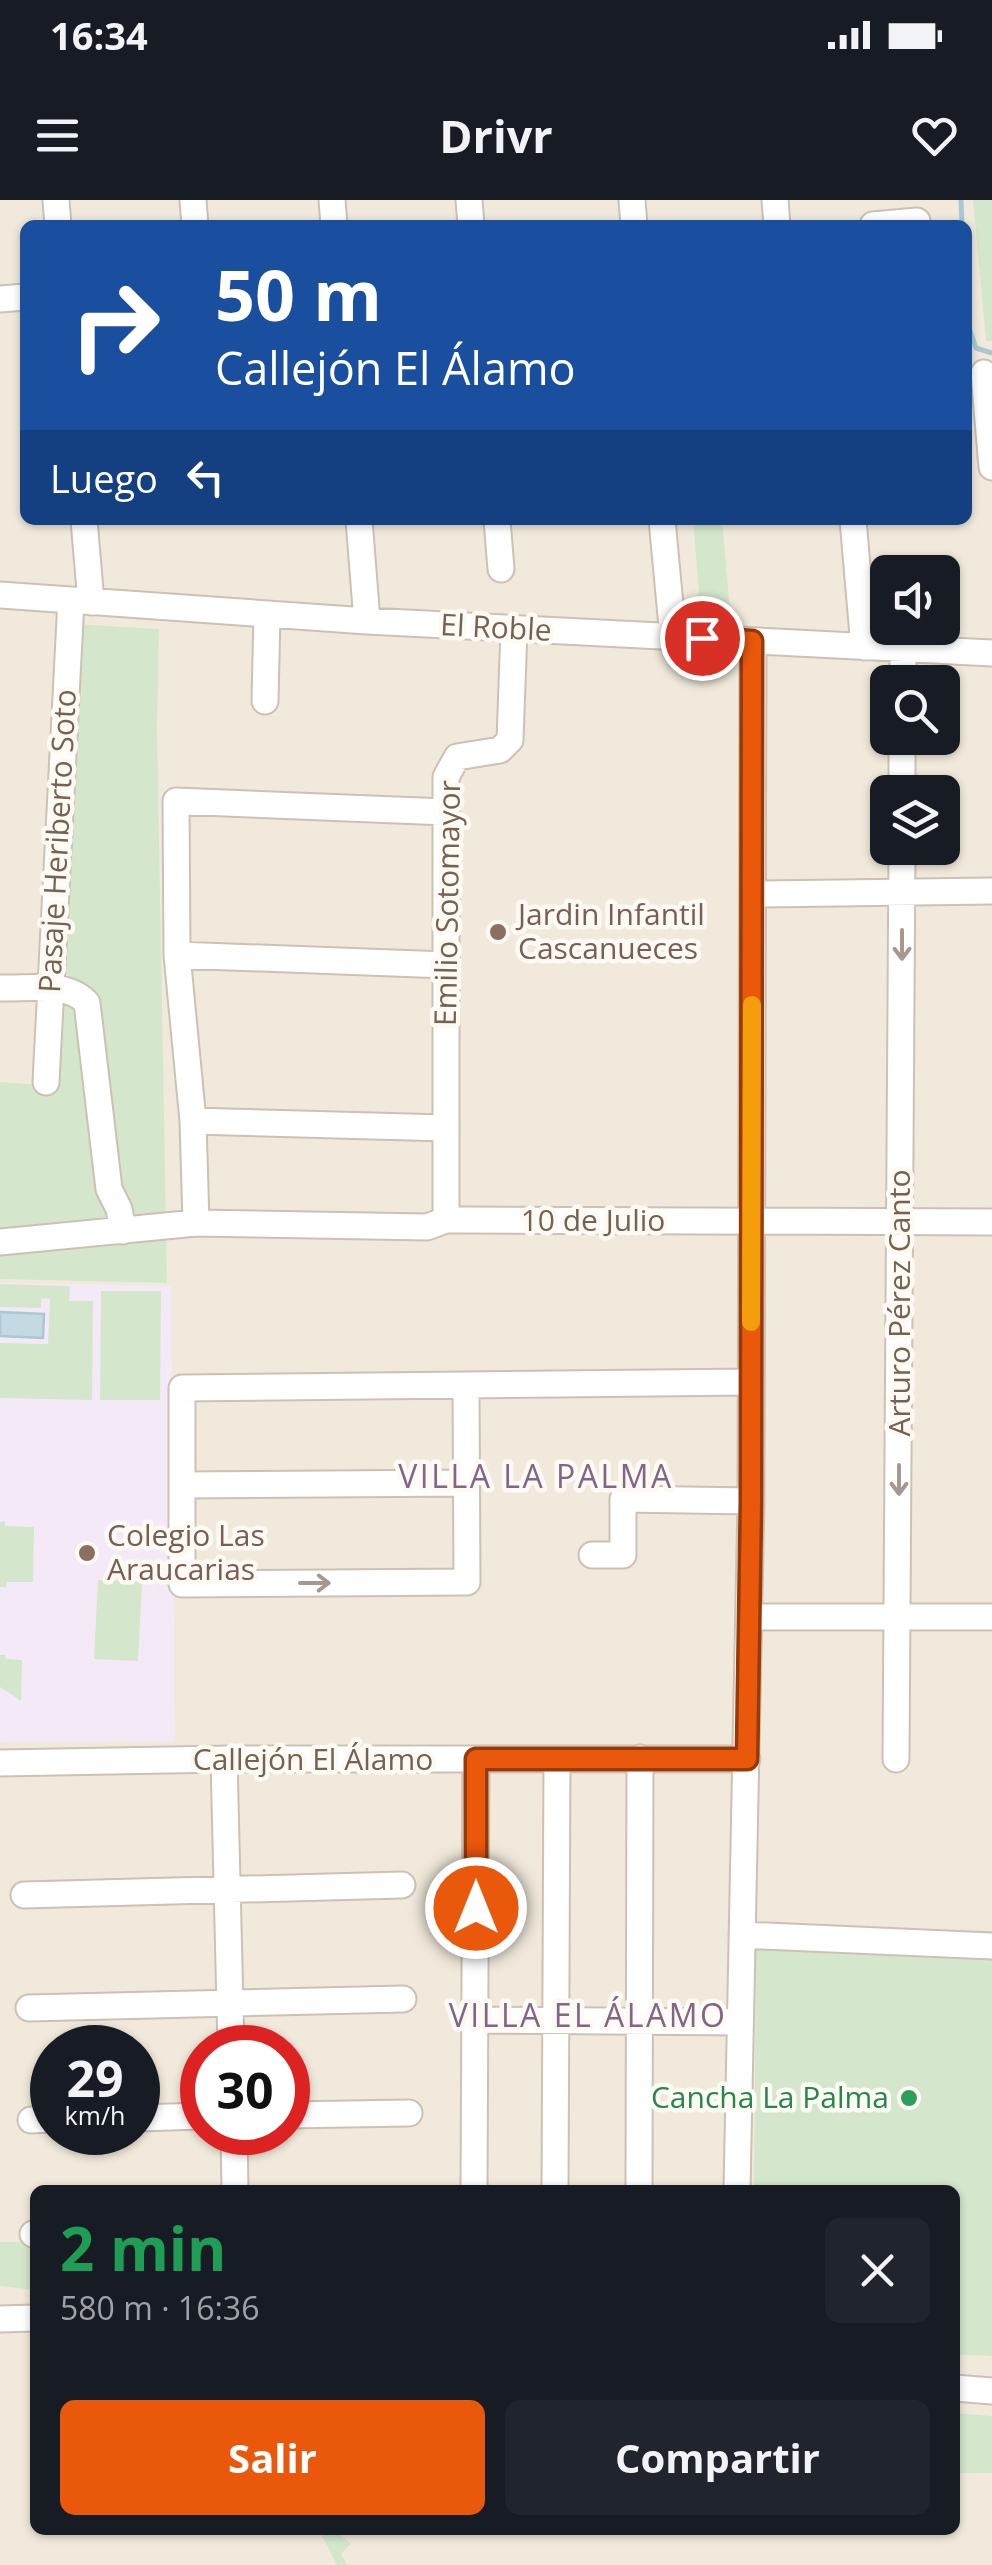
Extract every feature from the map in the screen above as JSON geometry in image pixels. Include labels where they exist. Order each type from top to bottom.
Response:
[{"type":"street","points":[[981,373],[992,467]]},
{"type":"street","name":"Pasaje Heriberto Soto","points":[[46,1082],[84,525]]},
{"type":"street","points":[[359,525],[367,621]]},
{"type":"street","points":[[496,525],[501,570]]},
{"type":"street","points":[[662,525],[672,637]]},
{"type":"street","points":[[852,525],[864,647]]},
{"type":"street","name":"El Roble","points":[[0,595],[367,621],[992,654]]},
{"type":"street","points":[[264,701],[267,614]]},
{"type":"street","name":"Emilio Sotomayor","points":[[446,1220],[448,770],[457,757],[500,750],[510,740],[514,629]]},
{"type":"street","points":[[737,2185],[751,1502],[752,641]]},
{"type":"street","points":[[903,649],[903,665]]},
{"type":"street","points":[[196,1223],[193,1121],[178,955],[176,801],[446,812]]},
{"type":"street","name":"Arturo Pérez Canto","points":[[896,1759],[902,865]]},
{"type":"street","points":[[753,894],[992,890]]},
{"type":"street","points":[[178,955],[446,964]]},
{"type":"street","points":[[0,988],[64,988],[77,992],[87,1003],[110,1189],[119,1208],[122,1231]]},
{"type":"street","points":[[193,1121],[446,1128]]},
{"type":"street","name":"10 de Julio","points":[[0,1242],[196,1223],[426,1227],[446,1220],[992,1222]]},
{"type":"street","points":[[466,1386],[467,1582],[182,1584],[182,1388],[751,1382]]},
{"type":"street","points":[[182,1485],[466,1483]]},
{"type":"street","points":[[592,1555],[624,1554],[623,1500],[751,1502]]},
{"type":"street","points":[[749,1617],[992,1617]]},
{"type":"street","points":[[639,2185],[640,1758]]},
{"type":"street","points":[[224,1759],[231,2025]]},
{"type":"street","points":[[474,2185],[476,1759]]},
{"type":"street","points":[[555,2185],[556,1759]]},
{"type":"street","name":"Callejón El Álamo","points":[[0,1763],[747,1759]]},
{"type":"street","points":[[24,1896],[402,1885]]},
{"type":"street","points":[[742,1935],[992,1946]]},
{"type":"street","points":[[28,2008],[403,1999]]},
{"type":"street","points":[[476,2020],[740,2022]]},
{"type":"street","points":[[310,2114],[409,2112]]},
{"type":"street","points":[[234,2155],[235,2185]]},
{"type":"street","points":[[960,2388],[992,2391]]},
{"type":"shaded area","points":[[0,200],[992,200],[992,2565],[0,2565]]},
{"type":"shaded area","name":"Colegio Las Araucarias","points":[[0,1283],[171,1286],[175,1741],[0,1742]]},
{"type":"green space","points":[[973,200],[992,200],[992,341],[986,341]]},
{"type":"green space","points":[[693,525],[722,525],[731,623],[694,621],[687,610],[695,604],[699,592]]},
{"type":"green space","points":[[74,624],[159,629],[157,725],[167,1283],[0,1279],[0,1082],[51,1086]]},
{"type":"green space","points":[[0,1284],[70,1286],[69,1301],[93,1301],[92,1400],[0,1398],[0,1343],[48,1344],[50,1299],[41,1298],[41,1308],[0,1307]]},
{"type":"green space","points":[[101,1291],[161,1291],[160,1400],[100,1400]]},
{"type":"green space","points":[[5,1521],[5,1526],[34,1527],[33,1582],[7,1582],[6,1587],[0,1587],[0,1522]]},
{"type":"green space","points":[[98,1580],[142,1582],[138,1661],[94,1659]]},
{"type":"green space","points":[[0,1655],[22,1660],[21,1701],[0,1687]]},
{"type":"green space","points":[[756,1944],[983,1956],[992,1960],[992,2356],[960,2354],[960,2185],[754,2185]]},
{"type":"green space","points":[[0,2242],[30,2242],[30,2289],[0,2286]]},
{"type":"green space","points":[[960,2413],[992,2416],[992,2473],[960,2473]]},
{"type":"green space","points":[[322,2535],[341,2535],[351,2544],[341,2554],[347,2565],[337,2565]]},
{"type":"water","points":[[0,1312],[44,1314],[43,1338],[0,1336]]},
{"type":"waterway","points":[[961,200],[962,220]]},
{"type":"waterway","points":[[972,336],[976,348],[992,353]]},
{"type":"slow traffic","points":[[751,1322],[752,1005]]},
{"type":"place","name":"Jardin Infantil Cascanueces","points":[[498,932]]},
{"type":"place","name":"Colegio Las Araucarias","points":[[87,1553]]},
{"type":"place","name":"Cancha La Palma","points":[[909,2098]]},
{"type":"district","name":"VILLA LA PALMA","points":[[536,1477]]},
{"type":"district","name":"VILLA EL ÁLAMO","points":[[588,2016]]},
{"type":"route","points":[[476,1908],[476,1759],[747,1759],[752,641],[702,638]]}]
